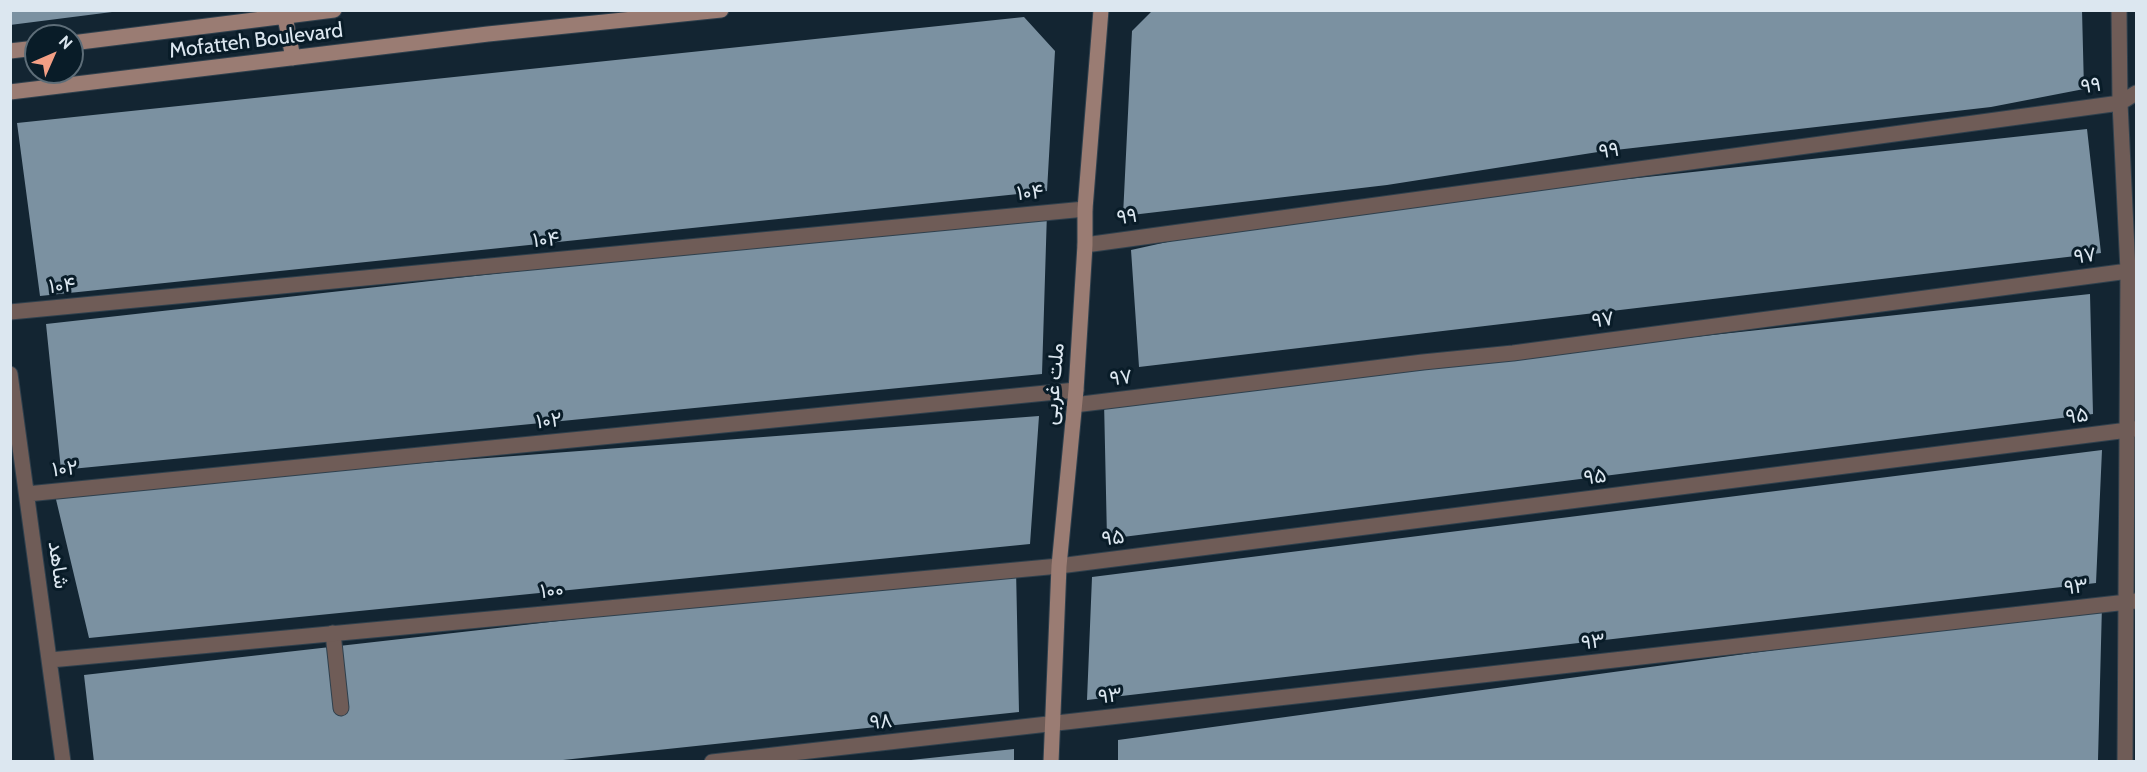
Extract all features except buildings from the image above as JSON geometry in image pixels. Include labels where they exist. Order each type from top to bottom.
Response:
[{"type":"main road","name":"Mofatteh Boulevard","points":[[84,41],[334,10]]},
{"type":"main road","name":"Mofatteh Boulevard","points":[[10,92],[488,34],[721,10]]},
{"type":"main road","name":"ملت غربی","points":[[1051,762],[1059,566],[1075,398],[1085,245],[1085,209],[1101,10]]},
{"type":"main road","points":[[285,16],[293,58]]},
{"type":"street","points":[[2119,10],[2120,103],[2132,270],[2132,602],[2125,762]]},
{"type":"street","name":"۹۹","points":[[1085,245],[2120,103],[2136,93]]},
{"type":"street","name":"۱۰۴","points":[[10,312],[1085,209]]},
{"type":"street","name":"۹۷","points":[[1075,398],[1525,351],[2132,270]]},
{"type":"street","name":"شاهد","points":[[10,374],[63,762]]},
{"type":"street","name":"۱۰۲","points":[[27,494],[1075,398]]},
{"type":"street","name":"۹۵","points":[[1059,566],[2131,430]]},
{"type":"street","name":"۱۰۰","points":[[50,660],[1059,566]]},
{"type":"street","name":"۹۳","points":[[1054,724],[2132,602]]},
{"type":"street","points":[[333,633],[341,708]]},
{"type":"street","name":"۹۸","points":[[712,762],[1054,724]]}]
